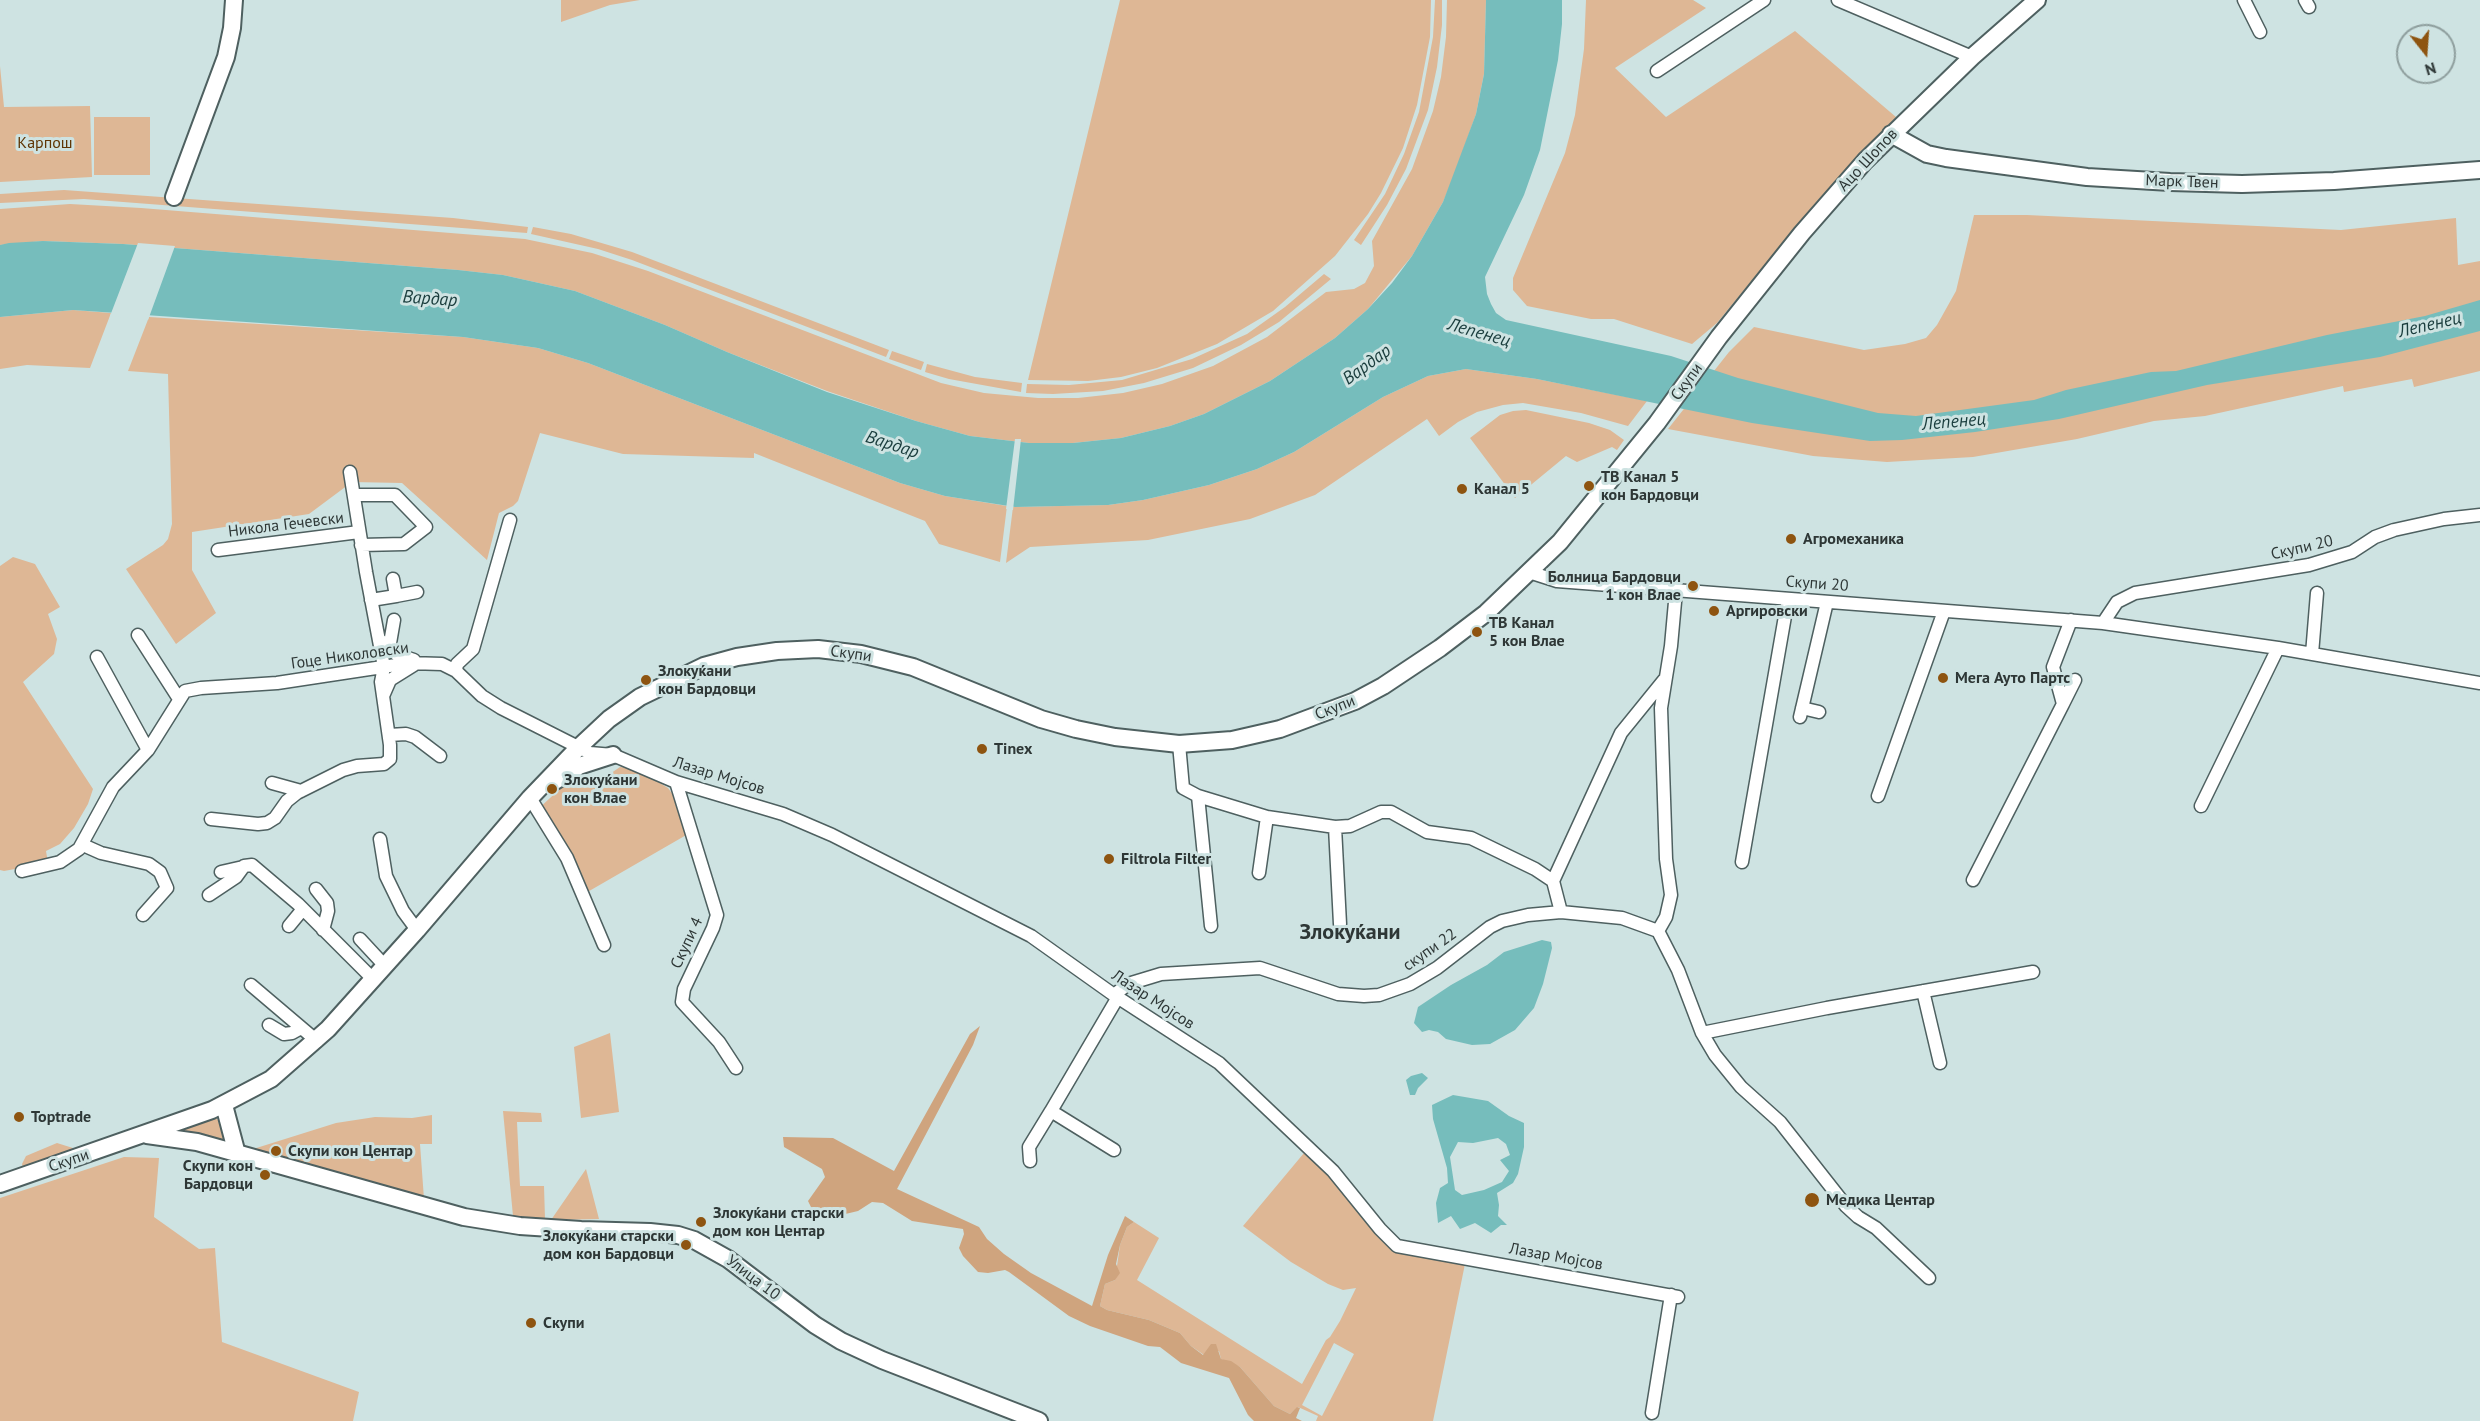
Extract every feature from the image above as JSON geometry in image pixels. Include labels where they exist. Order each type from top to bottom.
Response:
[{"type":"street","points":[[174,197],[226,57],[232,28],[234,0]]},
{"type":"street","points":[[1657,71],[1764,0]]},
{"type":"street","points":[[1838,0],[1972,57]]},
{"type":"street","name":"Ацо Шопов","points":[[1719,338],[1802,233],[1891,134],[1972,57],[2037,0]]},
{"type":"street","points":[[2244,0],[2260,32]]},
{"type":"street","name":"Марк Твен","points":[[1891,134],[1927,153],[1946,158],[2075,176],[2158,182],[2242,184],[2480,170]]},
{"type":"street","name":"Скупи","points":[[0,1185],[147,1135],[225,1105],[271,1079],[317,1041],[417,930],[533,795],[579,747],[640,697],[704,666],[753,654],[818,649],[875,657],[913,667],[1041,719],[1115,737],[1179,744],[1256,736],[1355,701],[1383,686],[1440,648],[1486,613],[1529,572],[1590,506],[1658,423],[1719,338]]},
{"type":"street","name":"Никола Гечевски","points":[[211,819],[267,823],[275,818],[290,798],[301,791],[343,770],[386,763],[391,755],[381,682],[384,645],[371,600],[350,472]]},
{"type":"street","points":[[354,495],[394,495],[426,527],[404,544],[361,545]]},
{"type":"street","name":"Скупи 20","points":[[2103,623],[2117,602],[2135,593],[2309,565],[2352,552],[2375,537],[2394,530],[2435,521],[2480,515]]},
{"type":"street","points":[[456,671],[457,664],[473,649],[510,520]]},
{"type":"street","name":"Никола Гечевски","points":[[218,550],[359,532]]},
{"type":"street","name":"Скупи 20","points":[[1529,572],[1557,581],[2103,623],[2278,648],[2480,683]]},
{"type":"street","points":[[393,579],[396,596]]},
{"type":"street","points":[[1676,591],[1671,646],[1661,708],[1666,859],[1671,895],[1666,917],[1658,931],[1678,970],[1702,1033],[1715,1055],[1741,1087],[1780,1122],[1846,1206],[1876,1228],[1929,1278]]},
{"type":"street","points":[[371,600],[417,592]]},
{"type":"street","points":[[2312,654],[2317,593]]},
{"type":"street","points":[[1742,862],[1788,598]]},
{"type":"street","points":[[1819,711],[1801,712],[1827,602]]},
{"type":"street","points":[[1878,796],[1944,611]]},
{"type":"street","points":[[394,620],[384,645],[408,659],[423,662]]},
{"type":"street","points":[[2062,704],[2053,667],[2071,620]]},
{"type":"street","points":[[22,871],[66,860],[83,845],[113,787],[148,750],[179,699],[138,635]]},
{"type":"street","points":[[2201,806],[2278,648]]},
{"type":"street","points":[[97,657],[148,750]]},
{"type":"street","points":[[383,698],[387,685],[394,676],[423,662]]},
{"type":"street","name":"Гоце Николовски","points":[[179,699],[185,691],[193,689],[277,683],[423,662],[442,664],[456,671],[482,696],[501,708],[579,747]]},
{"type":"street","points":[[1561,912],[1553,880],[1621,733],[1665,679]]},
{"type":"street","points":[[1973,880],[2075,680]]},
{"type":"street","points":[[389,735],[406,734],[440,756]]},
{"type":"street","points":[[593,734],[613,755],[579,766],[533,795],[567,858],[604,945]]},
{"type":"street","points":[[1179,744],[1183,788],[1198,796],[1267,817],[1335,827],[1350,826],[1381,812],[1391,812],[1427,832],[1471,838],[1553,880]]},
{"type":"street","name":"Лазар Мојсов","points":[[579,747],[590,753],[613,755],[676,782],[770,809],[832,835],[1031,936],[1116,996],[1219,1063],[1333,1171],[1373,1221],[1397,1246],[1674,1296],[1652,1413]]},
{"type":"street","name":"Cкупи 4","points":[[676,782],[717,915],[684,989],[682,1002],[719,1041],[736,1068]]},
{"type":"street","points":[[272,783],[301,791]]},
{"type":"street","points":[[1198,796],[1211,926]]},
{"type":"street","points":[[1259,873],[1267,817]]},
{"type":"street","points":[[1335,827],[1340,924]]},
{"type":"street","points":[[380,839],[386,876],[403,911],[417,930]]},
{"type":"street","points":[[83,845],[101,853],[149,864],[160,873],[167,888],[143,915]]},
{"type":"street","points":[[209,895],[244,866],[249,864],[255,866],[303,909],[373,980]]},
{"type":"street","points":[[316,890],[327,903],[328,911],[323,930]]},
{"type":"street","points":[[289,926],[303,909]]},
{"type":"street","name":"скупи 22","points":[[1116,996],[1128,984],[1161,974],[1244,968],[1260,968],[1338,994],[1379,995],[1410,984],[1437,968],[1490,927],[1502,921],[1528,915],[1561,912],[1622,918],[1658,931]]},
{"type":"street","points":[[360,939],[385,966]]},
{"type":"street","points":[[1702,1033],[2033,972]]},
{"type":"street","points":[[251,985],[317,1041]]},
{"type":"street","points":[[1923,991],[1940,1063]]},
{"type":"street","points":[[1030,1161],[1029,1147],[1116,996]]},
{"type":"street","points":[[269,1025],[284,1034],[301,1028]]},
{"type":"street","points":[[225,1105],[237,1154]]},
{"type":"street","points":[[1051,1111],[1114,1150]]},
{"type":"street","name":"Улица 10","points":[[147,1135],[197,1142],[464,1217],[520,1226],[678,1235],[693,1240],[728,1259],[815,1325],[841,1341],[882,1360],[1039,1421]]},
{"type":"green space","points":[[561,0],[640,0],[610,5],[561,22]]},
{"type":"green space","points":[[1120,0],[1431,0],[1430,37],[1417,105],[1403,148],[1368,214],[1335,256],[1273,311],[1217,344],[1157,368],[1121,377],[1088,381],[1028,380]]},
{"type":"green space","points":[[1435,0],[1442,0],[1442,25],[1437,67],[1428,110],[1406,169],[1387,205],[1361,245],[1354,240],[1385,194],[1404,154],[1419,112],[1433,37]]},
{"type":"green space","points":[[1447,0],[1486,0],[1484,74],[1476,114],[1454,176],[1443,202],[1412,256],[1368,309],[1335,338],[1270,381],[1204,414],[1170,426],[1121,438],[1073,443],[1029,443],[970,436],[916,421],[827,391],[575,291],[503,275],[123,244],[43,241],[0,245],[0,209],[70,204],[525,239],[592,253],[648,271],[941,383],[984,393],[1038,398],[1078,398],[1123,393],[1162,384],[1213,366],[1267,337],[1326,292],[1354,289],[1365,283],[1374,266],[1372,241],[1412,169],[1433,111],[1441,77],[1446,37]]},
{"type":"green space","points":[[1586,0],[1693,0],[1706,8],[1615,68],[1666,117],[1795,31],[1896,117],[1818,200],[1717,323],[1692,344],[1614,319],[1591,319],[1527,306],[1513,290],[1513,278],[1565,153],[1575,115],[1584,49]]},
{"type":"green space","name":"Карпош","points":[[0,66],[4,107],[90,106],[92,177],[0,182]]},
{"type":"green space","points":[[94,117],[150,117],[150,175],[94,175]]},
{"type":"green space","points":[[64,190],[453,218],[528,227],[527,233],[84,199],[0,203],[0,194]]},
{"type":"green space","points":[[1974,215],[2027,215],[2341,230],[2456,218],[2458,265],[2480,261],[2480,371],[2414,387],[2412,379],[2344,392],[2343,386],[2205,416],[2154,421],[2077,439],[1973,457],[1887,462],[1813,456],[1668,429],[1729,352],[1754,327],[1864,350],[1905,344],[1926,338],[1937,325],[1956,291]]},
{"type":"green space","points":[[533,227],[571,234],[632,252],[889,350],[886,357],[632,260],[598,249],[531,234]]},
{"type":"green space","points":[[1324,274],[1331,279],[1279,322],[1241,345],[1193,368],[1144,383],[1103,391],[1026,393],[1027,384],[1069,385],[1122,380],[1192,359],[1247,334],[1285,307]]},
{"type":"green space","points":[[73,310],[111,313],[90,368],[27,365],[0,369],[0,317]]},
{"type":"green space","points":[[149,317],[463,337],[538,348],[588,363],[900,483],[945,496],[1007,506],[1000,562],[939,544],[925,521],[754,453],[754,458],[623,454],[540,433],[518,501],[499,513],[487,560],[402,483],[352,482],[309,514],[192,532],[192,570],[216,613],[176,644],[126,569],[163,545],[168,539],[172,524],[168,374],[128,371]]},
{"type":"green space","points":[[892,351],[924,362],[921,370],[889,359]]},
{"type":"green space","points":[[927,364],[975,377],[1022,383],[1021,392],[949,379],[925,372]]},
{"type":"green space","points":[[1466,369],[1537,379],[1647,401],[1628,426],[1581,413],[1523,403],[1503,405],[1477,412],[1439,436],[1427,419],[1315,495],[1250,519],[1148,540],[1030,547],[1006,563],[1013,507],[1108,505],[1143,500],[1209,485],[1257,469],[1294,452],[1383,397],[1428,376]]},
{"type":"green space","points":[[1526,410],[1589,423],[1610,430],[1624,440],[1617,450],[1612,447],[1577,462],[1566,456],[1515,498],[1470,438],[1500,415]]},
{"type":"green space","points":[[13,557],[35,564],[60,607],[48,614],[57,639],[54,654],[23,682],[93,789],[88,804],[74,828],[60,844],[46,851],[48,863],[4,871],[0,870],[0,566]]},
{"type":"green space","points":[[620,767],[645,774],[668,788],[677,800],[688,834],[584,894],[536,811],[577,773],[591,787]]},
{"type":"green space","points":[[610,1033],[619,1112],[581,1118],[574,1047]]},
{"type":"green space","points":[[503,1111],[541,1113],[542,1122],[517,1122],[520,1186],[544,1186],[545,1219],[513,1216]]},
{"type":"green space","points":[[432,1115],[432,1144],[420,1144],[424,1199],[250,1150],[336,1123],[375,1117],[412,1118]]},
{"type":"green space","points":[[213,1116],[218,1120],[224,1140],[176,1129]]},
{"type":"green space","points":[[57,1143],[76,1149],[23,1168],[22,1164],[26,1156]]},
{"type":"green space","points":[[1309,1147],[1389,1239],[1466,1259],[1433,1421],[1316,1421],[1318,1416],[1298,1407],[1290,1414],[1274,1406],[1240,1367],[1221,1359],[1219,1351],[1204,1355],[1191,1346],[1180,1333],[1149,1320],[1107,1310],[1100,1306],[1105,1284],[1115,1280],[1120,1245],[1127,1227],[1134,1222],[1159,1238],[1137,1280],[1302,1384],[1326,1340],[1340,1321],[1356,1288],[1343,1290],[1328,1284],[1291,1262],[1243,1226]],"holes":[[[1334,1343],[1354,1354],[1322,1416],[1302,1405]]]},
{"type":"green space","points":[[124,1157],[159,1158],[154,1217],[199,1249],[215,1248],[222,1342],[359,1392],[353,1421],[0,1421],[0,1198]]},
{"type":"green space","points":[[586,1169],[599,1219],[551,1220]]},
{"type":"shaded area","points":[[980,1026],[973,1045],[897,1189],[979,1227],[987,1239],[1031,1273],[1092,1306],[1108,1255],[1125,1216],[1134,1222],[1127,1227],[1120,1245],[1116,1264],[1120,1273],[1115,1280],[1105,1284],[1100,1306],[1107,1310],[1149,1320],[1180,1333],[1203,1355],[1211,1344],[1216,1344],[1221,1359],[1231,1361],[1240,1367],[1274,1406],[1290,1414],[1297,1407],[1300,1408],[1296,1418],[1302,1421],[1254,1421],[1248,1415],[1229,1378],[1181,1363],[1160,1347],[1148,1346],[1090,1326],[1069,1316],[1005,1270],[978,1272],[963,1256],[959,1248],[964,1234],[963,1229],[912,1221],[883,1203],[872,1202],[858,1211],[837,1216],[813,1211],[808,1201],[825,1177],[822,1169],[784,1147],[783,1137],[833,1138],[894,1171],[970,1034]]},
{"type":"water","points":[[1486,0],[1562,0],[1558,60],[1540,150],[1524,195],[1485,277],[1491,304],[1496,313],[1506,320],[1671,356],[1738,378],[1878,413],[1916,416],[2034,400],[2066,390],[2151,372],[2176,371],[2327,335],[2425,316],[2480,300],[2480,331],[2380,357],[2207,385],[2059,419],[1902,440],[1870,441],[1752,423],[1537,379],[1466,369],[1428,376],[1383,397],[1294,452],[1257,469],[1209,485],[1143,500],[1108,505],[1015,507],[945,496],[900,483],[588,363],[538,348],[463,337],[73,310],[0,317],[0,245],[9,243],[43,241],[123,244],[458,270],[503,275],[575,291],[665,325],[827,392],[970,436],[1029,443],[1073,443],[1121,438],[1170,426],[1204,414],[1270,381],[1335,338],[1368,309],[1392,283],[1412,256],[1443,202],[1476,114],[1484,74]]},
{"type":"water","points":[[1542,940],[1551,942],[1552,948],[1543,984],[1534,1008],[1515,1030],[1490,1044],[1472,1045],[1446,1039],[1438,1032],[1429,1030],[1422,1032],[1414,1023],[1418,1007],[1451,985],[1487,965],[1504,952]]},
{"type":"water","points":[[1422,1073],[1428,1078],[1418,1088],[1415,1095],[1410,1095],[1406,1080]]},
{"type":"water","points":[[1453,1095],[1488,1101],[1509,1116],[1524,1123],[1524,1147],[1518,1174],[1513,1183],[1497,1193],[1498,1216],[1507,1225],[1501,1225],[1491,1233],[1475,1223],[1460,1229],[1451,1216],[1438,1223],[1436,1203],[1440,1188],[1448,1183],[1447,1168],[1433,1119],[1432,1105]],"holes":[[[1498,1138],[1506,1144],[1510,1155],[1500,1160],[1509,1171],[1502,1182],[1484,1190],[1462,1195],[1455,1190],[1450,1157],[1458,1142],[1473,1143]]]},
{"type":"pier","points":[[138,243],[175,246],[148,320],[110,316]]},
{"type":"pier","points":[[1015,439],[1021,439],[1013,510],[1006,509]]},
{"type":"place","name":"ТВ Канал 5 кон Бардовци","points":[[1589,486]]},
{"type":"place","name":"Канал 5","points":[[1462,489]]},
{"type":"place","name":"Агромеханика","points":[[1791,539]]},
{"type":"place","name":"Болница Бардовци 1 кон Влае","points":[[1693,586]]},
{"type":"place","name":"Аргировски","points":[[1714,611]]},
{"type":"place","name":"ТВ Канал 5 кон Влае","points":[[1477,632]]},
{"type":"place","name":"Мега Ауто Партс","points":[[1943,678]]},
{"type":"place","name":"Злокуќани кон Бардовци","points":[[646,680]]},
{"type":"place","name":"Tinex","points":[[982,749]]},
{"type":"place","name":"Злокуќани кон Влае","points":[[552,789]]},
{"type":"place","name":"Filtrola Filter","points":[[1109,859]]},
{"type":"place","name":"Toptrade","points":[[19,1117]]},
{"type":"place","name":"Скупи кон Центар","points":[[276,1151]]},
{"type":"place","name":"Скупи кон Бардовци","points":[[265,1175]]},
{"type":"place","name":"Медика Центар","points":[[1812,1200]]},
{"type":"place","name":"Злокуќани старски дом кон Центар","points":[[701,1222]]},
{"type":"place","name":"Злокуќани старски дом кон Бардовци","points":[[686,1245]]},
{"type":"place","name":"Скупи","points":[[531,1323]]},
{"type":"district","name":"Злокуќани","points":[[1350,933]]},
{"type":"water label","name":"Вардар","points":[[430,299]]},
{"type":"water label","name":"Лепенец","points":[[2430,325]]},
{"type":"water label","name":"Лепенец","points":[[1479,333]]},
{"type":"water label","name":"Вардар","points":[[1367,365]]},
{"type":"water label","name":"Лепенец","points":[[1954,422]]},
{"type":"water label","name":"Вардар","points":[[892,445]]}]
